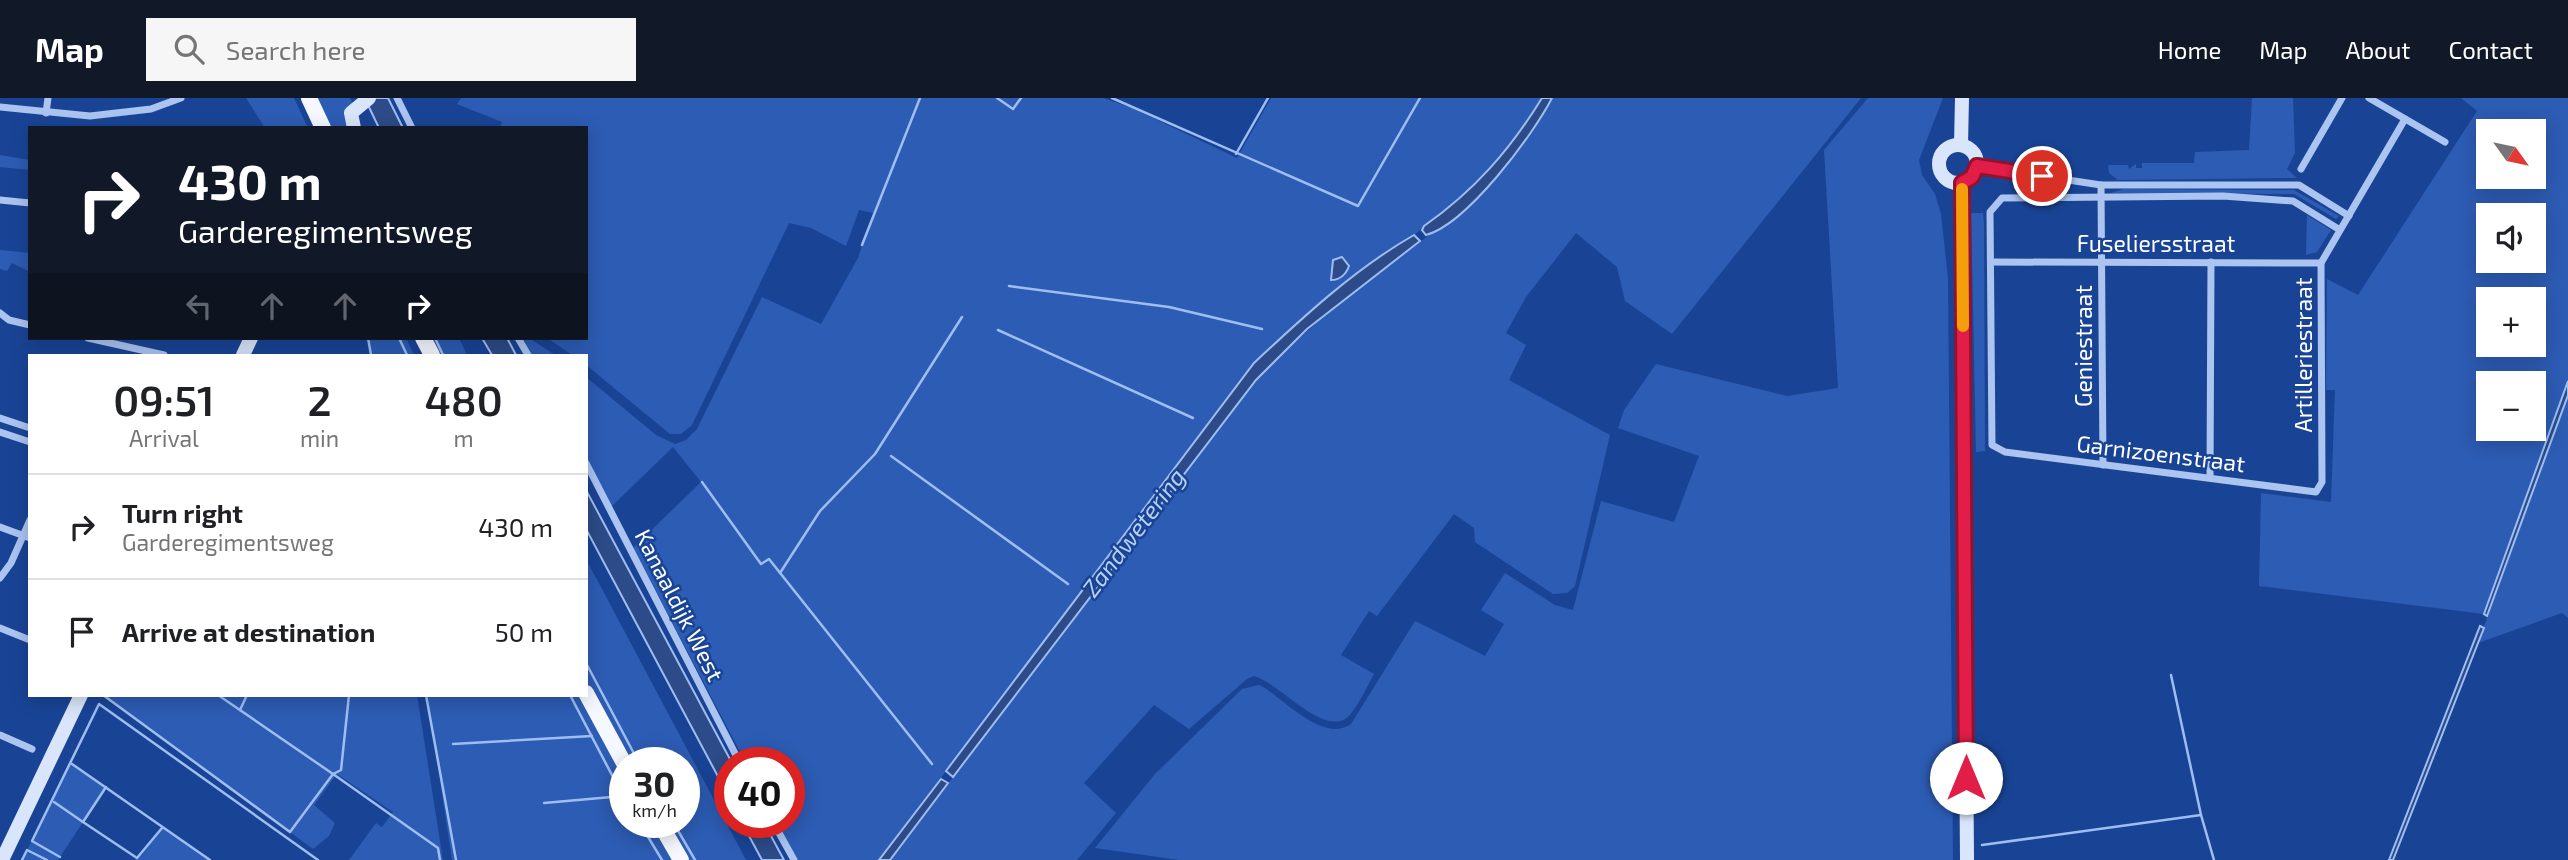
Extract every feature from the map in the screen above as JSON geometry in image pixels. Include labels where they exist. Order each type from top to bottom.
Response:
[{"type":"main road","points":[[298,98],[311,126]]},
{"type":"main road","points":[[309,98],[322,126]]},
{"type":"main road","points":[[588,697],[615,747]]},
{"type":"main road","points":[[668,838],[681,860]]},
{"type":"street","points":[[46,113],[48,98]]},
{"type":"street","points":[[0,107],[90,116],[130,112],[181,98]]},
{"type":"street","points":[[397,98],[411,126]]},
{"type":"street","points":[[1961,145],[1962,98]]},
{"type":"street","points":[[2301,169],[2342,98]]},
{"type":"street","points":[[2369,98],[2445,142]]},
{"type":"street","points":[[354,126],[352,113],[367,99]]},
{"type":"street","name":"Artilleriestraat","points":[[2320,487],[2321,263],[2405,119]]},
{"type":"street","points":[[1961,145],[1975,155],[1977,166],[1972,177],[1962,183],[1947,181],[1939,169],[1941,154],[1946,149],[1961,145]]},
{"type":"street","points":[[1977,166],[2101,185],[2299,185],[2349,216]]},
{"type":"street","points":[[1962,183],[1967,860]]},
{"type":"street","name":"Geniestraat","points":[[2101,185],[2103,466]]},
{"type":"street","points":[[1991,262],[1990,212],[1995,203],[2003,198],[2103,200],[2223,197],[2293,201],[2340,230]]},
{"type":"street","points":[[0,200],[28,203]]},
{"type":"street","name":"Fuseliersstraat","points":[[1991,262],[2321,263]]},
{"type":"street","name":"Garnizoenstraat","points":[[1991,262],[1992,445],[1997,450],[2306,491],[2316,492],[2320,487]]},
{"type":"street","points":[[2210,477],[2211,262]]},
{"type":"street","points":[[0,313],[9,320],[28,325]]},
{"type":"street","points":[[97,340],[160,354]]},
{"type":"street","points":[[0,418],[28,427]]},
{"type":"street","points":[[0,432],[28,441]]},
{"type":"street","name":"Kanaaldijk West","points":[[588,467],[732,747]]},
{"type":"street","points":[[0,527],[27,537],[0,578]]},
{"type":"street","points":[[0,628],[28,639]]},
{"type":"street","points":[[2,860],[79,697]]},
{"type":"street","points":[[0,735],[32,749]]},
{"type":"street","points":[[782,838],[794,860]]},
{"type":"shaded area","points":[[246,98],[294,98],[307,126],[264,126]]},
{"type":"shaded area","points":[[313,98],[350,98],[353,104],[349,126],[326,126]]},
{"type":"shaded area","points":[[461,98],[1103,98],[1132,108],[1237,158],[1271,98],[1542,98],[1499,161],[1462,199],[1301,319],[1254,363],[879,860],[798,860],[786,838],[805,838],[805,747],[738,747],[633,548],[701,482],[673,447],[611,507],[588,464],[588,379],[656,435],[675,444],[686,440],[697,429],[762,297],[821,324],[858,258],[873,213],[859,210],[846,246],[811,228],[789,223],[692,425],[681,434],[670,434],[588,367],[588,354],[571,354],[550,340],[588,340],[588,126],[501,126],[502,122],[457,104]]},
{"type":"shaded area","points":[[1552,98],[1861,98],[1672,334],[1625,301],[1617,267],[1576,233],[1526,297],[1506,333],[1526,345],[1509,380],[1610,435],[1575,586],[1567,593],[1553,594],[1475,542],[1474,528],[1454,514],[1377,616],[1369,611],[1341,655],[1374,674],[1355,708],[1342,720],[1331,721],[1318,717],[1254,676],[1189,729],[1154,705],[1084,783],[1116,813],[1077,860],[890,860],[1256,380],[1332,310],[1453,215],[1490,180],[1524,142]]},
{"type":"shaded area","points":[[1868,98],[1943,98],[1919,160],[1922,175],[1935,194],[1941,214],[1948,279],[1953,860],[1179,860],[1095,848],[1155,774],[1242,689],[1259,685],[1306,719],[1318,725],[1341,729],[1351,724],[1415,621],[1485,656],[1504,624],[1481,610],[1505,573],[1555,605],[1573,610],[1601,501],[1674,522],[1699,456],[1618,428],[1624,410],[1656,364],[1787,396],[1838,388],[1824,150]]},
{"type":"shaded area","points":[[2252,98],[2293,98],[2295,153],[2287,169],[2297,178],[2118,180],[2109,173],[2108,165],[2128,165],[2129,169],[2136,164],[2136,168],[2142,168],[2142,163],[2194,163],[2195,152],[2249,150]]},
{"type":"shaded area","points":[[2461,98],[2568,98],[2568,381],[2484,614],[2259,586],[2261,493],[2331,502],[2335,390],[2326,390],[2327,279],[2358,295],[2477,111]]},
{"type":"shaded area","points":[[0,155],[28,160],[28,170],[0,167]]},
{"type":"shaded area","points":[[2123,189],[2294,190],[2339,216],[2336,219],[2294,194],[2111,193]]},
{"type":"shaded area","points":[[1971,213],[1983,213],[1984,224],[1985,451],[1976,452]]},
{"type":"shaded area","points":[[2307,215],[2331,230],[2317,252],[2306,255]]},
{"type":"shaded area","points":[[0,250],[28,253],[28,271],[12,263],[7,271],[0,269]]},
{"type":"shaded area","points":[[368,340],[407,340],[414,354],[371,354]]},
{"type":"shaded area","points":[[430,340],[460,340],[467,354],[437,354]]},
{"type":"shaded area","points":[[523,340],[532,340],[553,354],[530,354]]},
{"type":"shaded area","points":[[2568,395],[2568,618],[2562,613],[2478,643]]},
{"type":"shaded area","points":[[588,563],[686,747],[621,747],[588,684]]},
{"type":"shaded area","points":[[106,697],[417,697],[443,860],[349,860],[376,823],[382,827],[393,812],[337,774],[314,805],[335,823],[329,836],[313,849]]},
{"type":"shaded area","points":[[427,697],[581,697],[609,750],[609,838],[659,838],[672,860],[452,860]]},
{"type":"shaded area","points":[[71,763],[106,787],[58,860],[22,860]]},
{"type":"shaded area","points":[[700,773],[714,800],[714,838],[734,838],[746,860],[690,860],[676,838],[700,838]]},
{"type":"shaded area","points":[[162,827],[210,860],[134,860],[142,855]]},
{"type":"water","points":[[368,98],[388,98],[402,126],[378,126],[368,105]]},
{"type":"water","points":[[1542,98],[1552,98],[1515,155],[1479,197],[1442,227],[1426,235],[1422,230],[1424,226],[1459,199],[1490,168]]},
{"type":"water","name":"Zandwetering","points":[[1414,235],[1420,241],[1307,329],[1256,380],[953,777],[946,771],[1254,363],[1311,311],[1371,262]]},
{"type":"water","points":[[1342,257],[1349,266],[1348,269],[1340,278],[1331,280],[1333,260]]},
{"type":"water","points":[[483,340],[508,340],[515,354],[491,354]]},
{"type":"water","points":[[2568,381],[2568,395],[2487,616],[2484,614]]},
{"type":"water","points":[[588,494],[723,747],[714,747],[714,769],[588,533]]},
{"type":"water","points":[[2480,626],[2484,628],[2393,860],[2389,860]]},
{"type":"water","points":[[941,779],[948,783],[890,860],[879,860]]},
{"type":"water","points":[[750,838],[772,838],[784,860],[762,860]]},
{"type":"waterway","points":[[862,245],[920,98]]},
{"type":"waterway","points":[[997,98],[1013,109],[1021,98]]},
{"type":"waterway","points":[[1112,98],[1358,206],[1420,98]]},
{"type":"waterway","points":[[1236,154],[1268,98]]},
{"type":"waterway","points":[[1009,286],[1169,307],[1262,329]]},
{"type":"waterway","points":[[780,573],[820,511],[875,454],[962,317]]},
{"type":"waterway","points":[[998,330],[1193,418]]},
{"type":"waterway","points":[[368,340],[371,354]]},
{"type":"waterway","points":[[400,340],[407,354]]},
{"type":"waterway","points":[[436,340],[443,354]]},
{"type":"waterway","name":"Zandwetering","points":[[891,456],[1068,584]]},
{"type":"waterway","points":[[702,482],[761,564],[769,559],[932,764]]},
{"type":"waterway","points":[[588,667],[631,747]]},
{"type":"waterway","points":[[2171,675],[2201,815],[2214,860]]},
{"type":"waterway","points":[[106,697],[290,832],[333,774],[438,848],[440,860]]},
{"type":"waterway","points":[[221,697],[333,774],[341,770],[349,697]]},
{"type":"waterway","points":[[240,710],[246,697]]},
{"type":"waterway","points":[[426,697],[456,860]]},
{"type":"waterway","points":[[571,697],[609,769]]},
{"type":"waterway","points":[[60,857],[32,841],[99,704],[318,860]]},
{"type":"waterway","points":[[453,744],[592,736]]},
{"type":"waterway","points":[[72,764],[210,860]]},
{"type":"waterway","points":[[54,802],[83,822],[106,787]]},
{"type":"waterway","points":[[544,803],[609,797]]},
{"type":"waterway","points":[[1982,845],[2201,815]]},
{"type":"waterway","points":[[83,822],[137,858],[162,828]]},
{"type":"waterway","points":[[649,838],[662,860]]},
{"type":"waterway","points":[[682,838],[695,860]]},
{"type":"waterway","points":[[22,860],[27,850],[47,860]]},
{"type":"slow traffic","points":[[1962,189],[1963,326]]},
{"type":"route","points":[[1966,778],[1962,183],[1972,177],[1977,166],[2042,176]]}]
